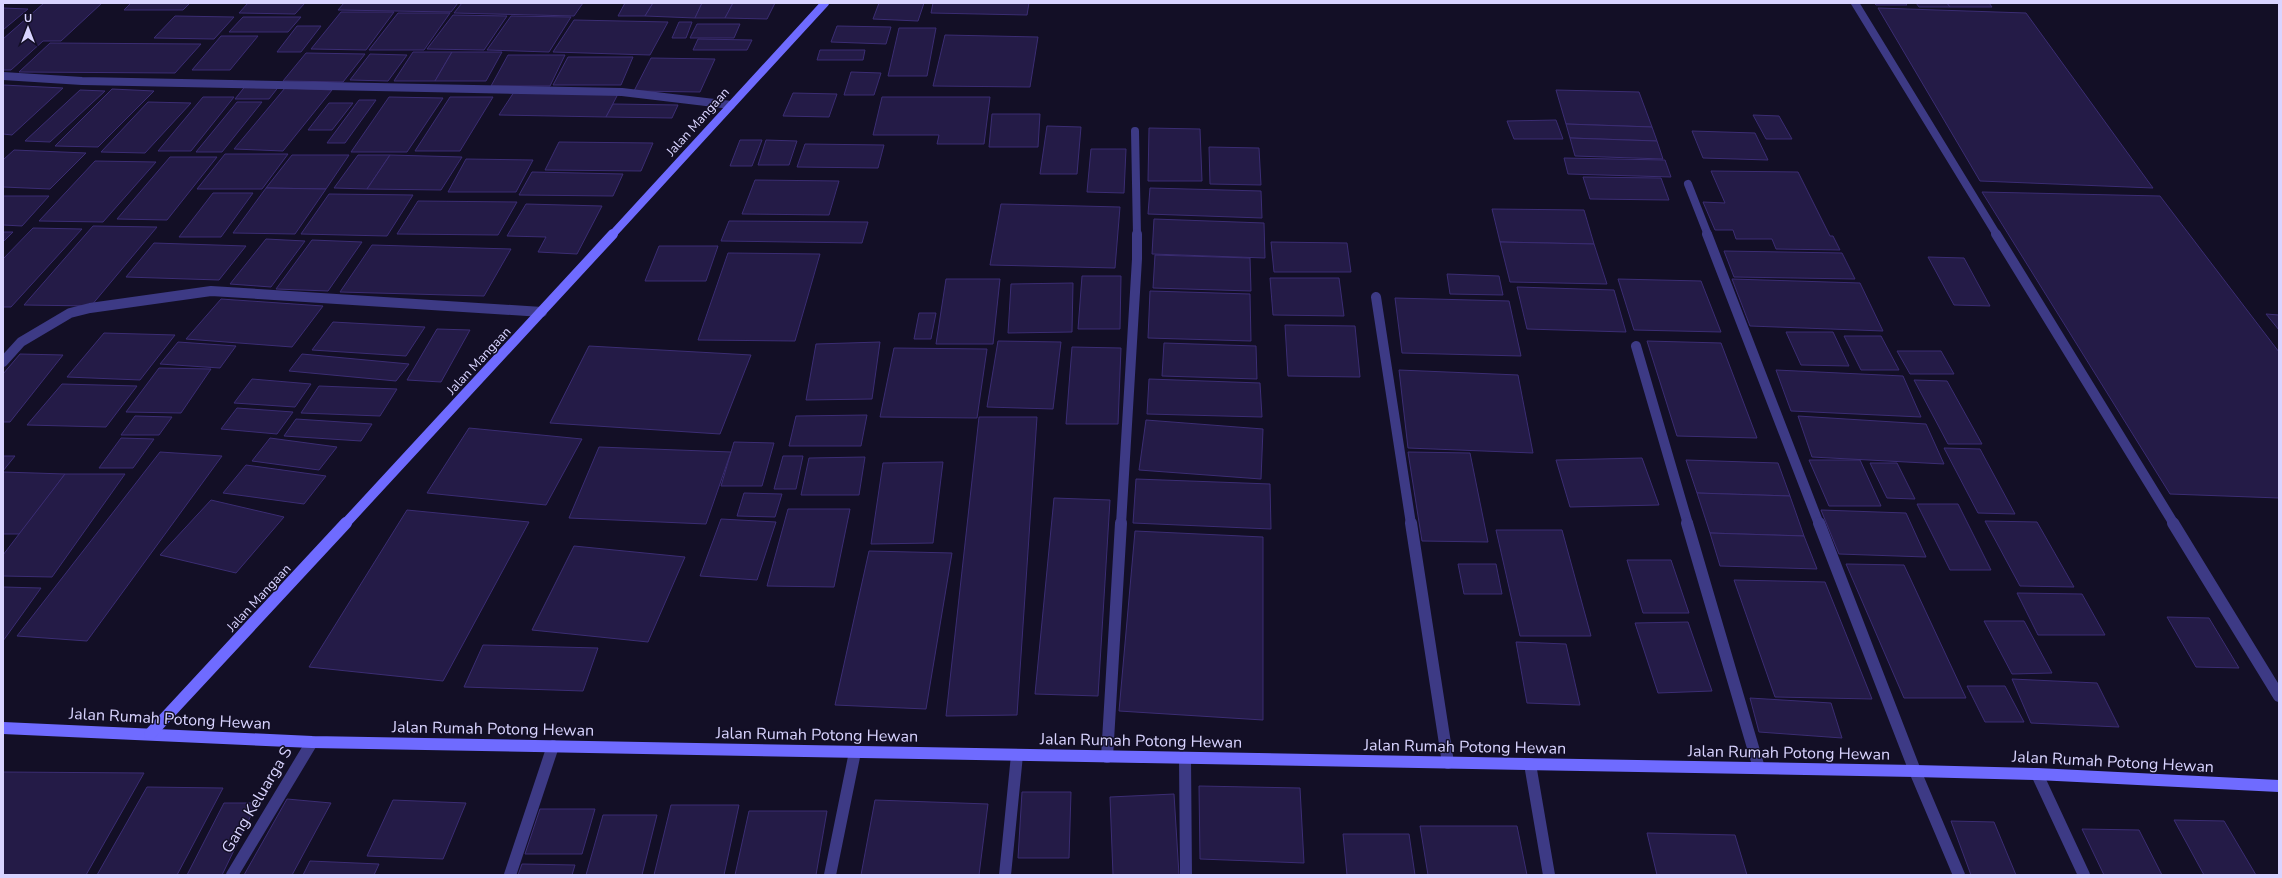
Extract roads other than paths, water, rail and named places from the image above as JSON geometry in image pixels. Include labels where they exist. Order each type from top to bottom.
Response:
[{"type":"street","name":"Jalan Mangaan","points":[[150,734],[542,312],[825,3]]},
{"type":"street","points":[[1855,3],[2279,696]]},
{"type":"street","points":[[3,76],[82,81],[622,92],[731,105]]},
{"type":"street","points":[[1107,757],[1138,259],[1135,131]]},
{"type":"street","points":[[1688,184],[1915,771],[1959,875]]},
{"type":"street","points":[[3,362],[21,342],[42,328],[70,313],[90,308],[211,291],[542,312]]},
{"type":"street","points":[[1376,297],[1448,763]]},
{"type":"street","points":[[1636,346],[1759,768]]},
{"type":"street","name":"Jalan Rumah Potong Hewan","points":[[3,728],[312,742],[1915,771],[2037,774],[2279,786]]},
{"type":"street","name":"Gang Keluarga S","points":[[232,875],[312,742]]},
{"type":"street","points":[[510,875],[553,746]]},
{"type":"street","points":[[830,875],[855,752]]},
{"type":"street","points":[[1005,875],[1017,755]]},
{"type":"street","points":[[1185,758],[1186,875]]},
{"type":"street","points":[[1530,764],[1549,875]]},
{"type":"street","points":[[2037,774],[2084,875]]}]
